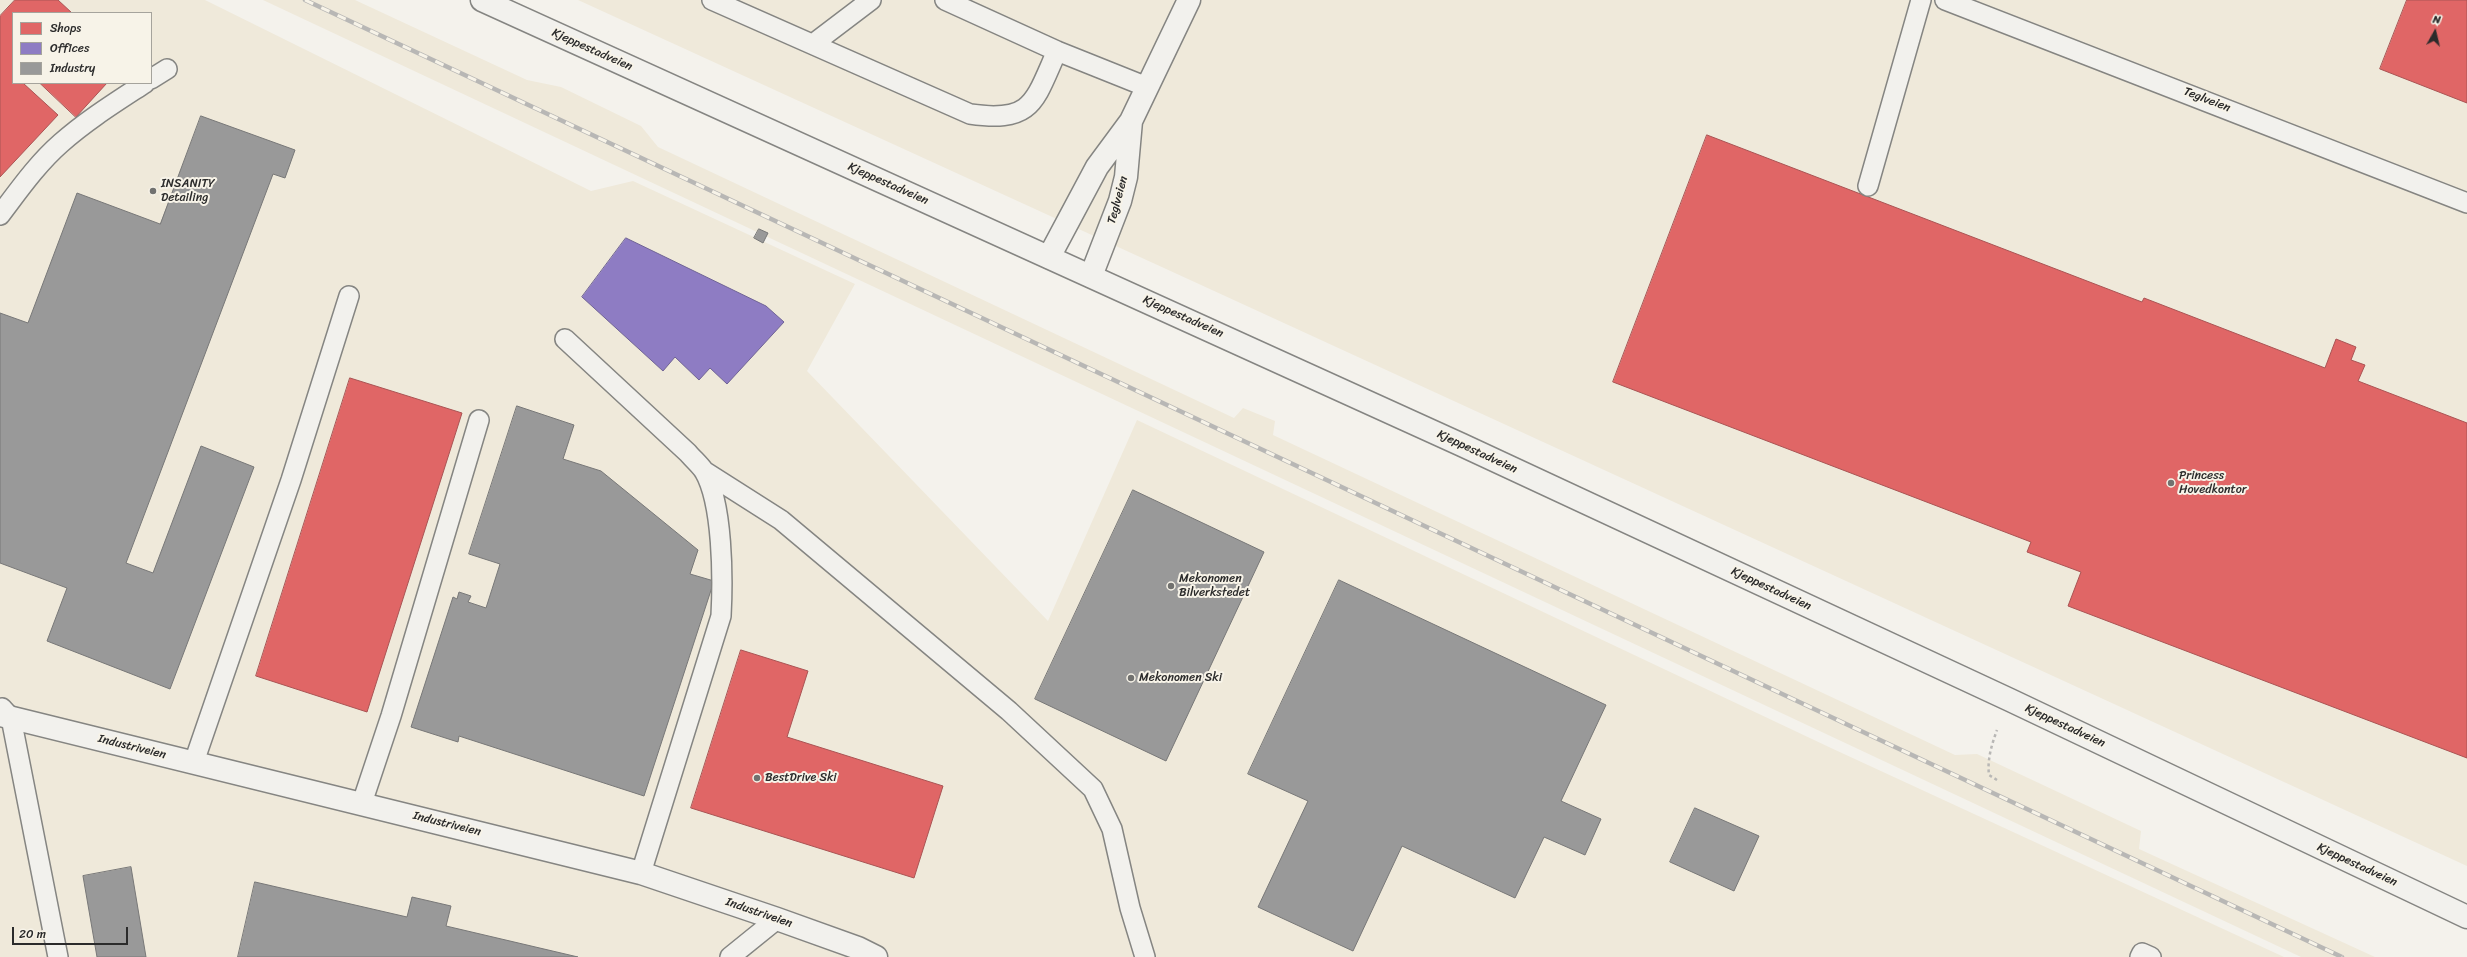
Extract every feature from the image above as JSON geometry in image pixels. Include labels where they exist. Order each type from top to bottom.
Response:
[{"type":"main road","name":"Kjeppestadveien","points":[[482,0],[1091,276],[2010,700],[2467,917]]},
{"type":"main road","name":"Teglveien","points":[[1049,257],[1097,167],[1132,121],[1189,0]]},
{"type":"main road","name":"Teglveien","points":[[1091,276],[1120,202],[1126,178],[1132,121]]},
{"type":"main road","name":"Industriveien","points":[[4,713],[194,762],[641,873],[777,918],[876,957]]},
{"type":"lane","points":[[712,0],[970,114],[996,118],[1021,112],[1035,100],[1057,51]]},
{"type":"lane","points":[[813,44],[871,0]]},
{"type":"lane","points":[[945,0],[1057,51],[1147,87]]},
{"type":"lane","points":[[1868,186],[1878,144],[1920,0]]},
{"type":"lane","name":"Teglveien","points":[[1945,0],[2467,204]]},
{"type":"lane","points":[[0,215],[30,176],[60,144],[100,112],[143,84]]},
{"type":"lane","points":[[194,762],[291,480],[349,296]]},
{"type":"lane","points":[[565,339],[688,453],[704,471],[781,520],[1009,711],[1093,789],[1112,829],[1130,908],[1145,957]]},
{"type":"lane","points":[[362,803],[390,716],[479,420]]},
{"type":"lane","points":[[641,873],[721,616],[722,592],[717,518],[713,495],[704,471]]},
{"type":"lane","name":"Industriveien","points":[[4,713],[58,957]]},
{"type":"lane","points":[[730,957],[777,918]]},
{"type":"lane","points":[[2140,957],[2142,953],[2150,957]]},
{"type":"path","points":[[1997,780],[1989,775],[1990,753],[2010,700]]},
{"type":"shaded area","points":[[0,0],[205,0],[591,191],[633,181],[855,284],[807,371],[1048,621],[1137,420],[1831,748],[2284,957],[0,957]]},
{"type":"shaded area","points":[[263,0],[355,0],[527,80],[561,87],[641,126],[658,147],[1234,418],[1243,408],[1275,421],[1273,435],[1955,755],[1977,754],[2141,831],[2139,849],[2375,957],[2301,957]]},
{"type":"shaded area","points":[[578,0],[2467,0],[2467,866],[1188,279]]},
{"type":"building: Shops","points":[[15,0],[58,0],[71,12],[12,12],[12,84],[24,84],[58,115],[0,177],[0,16]]},
{"type":"building: Shops","points":[[2407,0],[2467,0],[2467,103],[2380,69]]},
{"type":"building: Shops","points":[[41,84],[106,84],[76,117]]},
{"type":"building: Shops","name":"Princess Hovedkontor","points":[[1707,135],[2126,296],[2142,302],[2144,298],[2325,368],[2336,339],[2356,347],[2351,360],[2365,365],[2358,381],[2467,423],[2467,758],[2068,606],[2081,572],[2027,552],[2031,542],[1613,382]]},
{"type":"building: Shops","points":[[350,378],[462,413],[367,712],[256,676]]},
{"type":"building: Shops","points":[[741,650],[808,671],[787,737],[943,786],[914,878],[691,808]]},
{"type":"building: Offices","points":[[626,238],[766,306],[784,322],[727,384],[710,368],[699,380],[675,357],[663,371],[582,297]]},
{"type":"building: Industry","points":[[201,116],[295,150],[285,178],[273,174],[126,563],[153,573],[201,446],[254,467],[170,689],[47,641],[67,588],[0,563],[0,313],[28,323],[77,193],[160,224]]},
{"type":"building: Industry","points":[[759,229],[768,233],[763,243],[754,238]]},
{"type":"building: Industry","points":[[517,406],[574,425],[563,459],[601,471],[698,550],[690,574],[714,581],[644,796],[459,736],[458,742],[411,727],[453,597],[457,599],[459,592],[471,596],[468,602],[486,608],[500,564],[469,554]]},
{"type":"building: Industry","points":[[1133,490],[1264,552],[1166,761],[1035,699]]},
{"type":"building: Industry","points":[[1339,580],[1606,705],[1561,801],[1601,819],[1585,855],[1544,837],[1515,898],[1402,846],[1353,951],[1258,907],[1308,801],[1248,774]]},
{"type":"building: Industry","points":[[1695,808],[1759,836],[1734,891],[1670,862]]},
{"type":"building: Industry","points":[[131,867],[146,957],[97,957],[83,876]]},
{"type":"building: Industry","points":[[255,882],[407,917],[412,897],[451,906],[446,926],[578,957],[238,957]]},
{"type":"railway","points":[[305,0],[2342,957]]},
{"type":"place","name":"INSANITY Detailing","points":[[153,191]]},
{"type":"place","name":"Princess Hovedkontor","points":[[2171,483]]},
{"type":"place","name":"Mekonomen Bilverkstedet","points":[[1171,586]]},
{"type":"place","name":"Mekonomen Ski","points":[[1131,678]]},
{"type":"place","name":"BestDrive Ski","points":[[757,778]]}]
